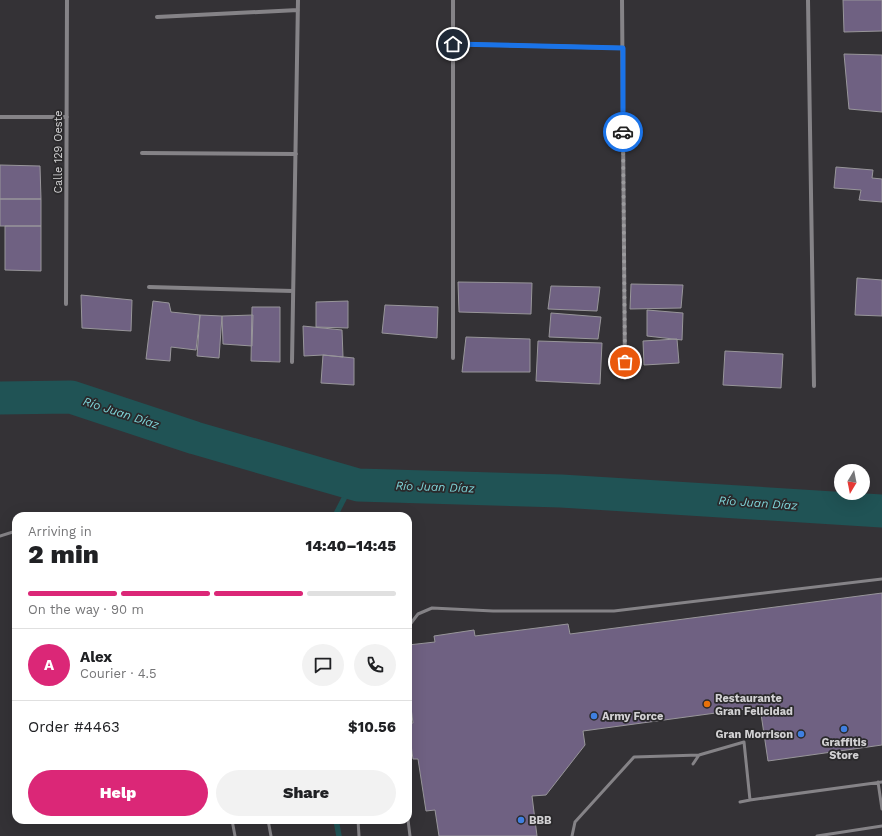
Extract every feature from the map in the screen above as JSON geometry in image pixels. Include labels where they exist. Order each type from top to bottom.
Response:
[{"type":"street","name":"Calle 129 Oeste","points":[[66,304],[67,0]]},
{"type":"street","points":[[292,362],[298,0]]},
{"type":"street","points":[[453,0],[453,358]]},
{"type":"street","points":[[622,0],[625,378]]},
{"type":"street","points":[[808,0],[814,386]]},
{"type":"street","points":[[157,17],[298,10]]},
{"type":"street","points":[[453,44],[623,48]]},
{"type":"street","points":[[0,117],[67,117]]},
{"type":"street","points":[[142,153],[296,154]]},
{"type":"street","points":[[149,287],[294,291]]},
{"type":"lane","points":[[0,536],[12,532]]},
{"type":"lane","points":[[412,622],[418,614],[432,608],[493,611],[614,611],[882,579]]},
{"type":"lane","points":[[572,836],[575,822],[634,757],[699,755],[744,742],[750,800]]},
{"type":"lane","points":[[693,764],[699,755]]},
{"type":"lane","points":[[740,802],[880,782],[882,809]]},
{"type":"lane","points":[[233,824],[235,836]]},
{"type":"lane","points":[[269,824],[271,836]]},
{"type":"lane","points":[[358,824],[359,836]]},
{"type":"lane","points":[[408,824],[410,836]]},
{"type":"lane","points":[[817,836],[882,826]]},
{"type":"building","points":[[843,0],[882,0],[882,31],[844,32]]},
{"type":"building","points":[[844,54],[882,55],[882,112],[849,109]]},
{"type":"building","points":[[0,165],[40,166],[41,199],[0,199]]},
{"type":"building","points":[[836,167],[873,170],[872,178],[882,179],[882,202],[859,200],[861,190],[834,188]]},
{"type":"building","points":[[0,199],[41,199],[41,226],[0,226]]},
{"type":"building","points":[[5,226],[41,226],[41,271],[5,270]]},
{"type":"building","points":[[857,278],[882,280],[882,316],[855,315]]},
{"type":"building","points":[[458,282],[532,283],[531,314],[459,312]]},
{"type":"building","points":[[631,284],[683,285],[681,308],[630,309]]},
{"type":"building","points":[[551,286],[600,287],[597,311],[548,309]]},
{"type":"building","points":[[81,295],[132,300],[131,331],[82,328]]},
{"type":"building","points":[[153,301],[169,303],[171,312],[200,315],[196,350],[171,347],[170,361],[146,359]]},
{"type":"building","points":[[348,301],[348,328],[316,327],[316,302]]},
{"type":"building","points":[[385,305],[438,307],[437,338],[382,333]]},
{"type":"building","points":[[252,307],[280,307],[280,362],[251,361]]},
{"type":"building","points":[[647,310],[683,313],[682,340],[647,336]]},
{"type":"building","points":[[551,313],[601,317],[598,339],[549,337]]},
{"type":"building","points":[[200,315],[222,316],[219,358],[197,356]]},
{"type":"building","points":[[253,315],[252,346],[223,344],[222,316]]},
{"type":"building","points":[[303,326],[342,330],[343,357],[323,355],[304,356]]},
{"type":"building","points":[[466,337],[530,339],[530,372],[462,372]]},
{"type":"building","points":[[677,339],[679,363],[644,365],[643,341]]},
{"type":"building","points":[[538,341],[602,343],[600,384],[536,381]]},
{"type":"building","points":[[725,351],[783,354],[781,388],[723,385]]},
{"type":"building","points":[[323,355],[354,358],[354,385],[321,383]]},
{"type":"building","points":[[882,593],[882,745],[768,761],[760,707],[583,731],[585,745],[546,795],[532,796],[537,836],[439,836],[435,810],[426,811],[418,759],[413,759],[412,645],[435,642],[434,636],[474,630],[475,636],[568,624],[570,634]]},
{"type":"waterway","name":"Río Juan Díaz","points":[[0,398],[71,397],[195,438],[358,485],[561,491],[882,511]]},
{"type":"waterway","points":[[337,512],[352,483]]},
{"type":"waterway","points":[[337,824],[339,836]]},
{"type":"way so far","points":[[623,132],[625,362]]},
{"type":"place","name":"Restaurante Gran Felicidad","points":[[707,704]]},
{"type":"place","name":"Army Force","points":[[594,716]]},
{"type":"place","name":"Graffitis Store","points":[[844,729]]},
{"type":"place","name":"Gran Morrison","points":[[801,734]]},
{"type":"place","name":"BBB","points":[[521,820]]},
{"type":"route","points":[[453,44],[623,48],[623,132]]}]
